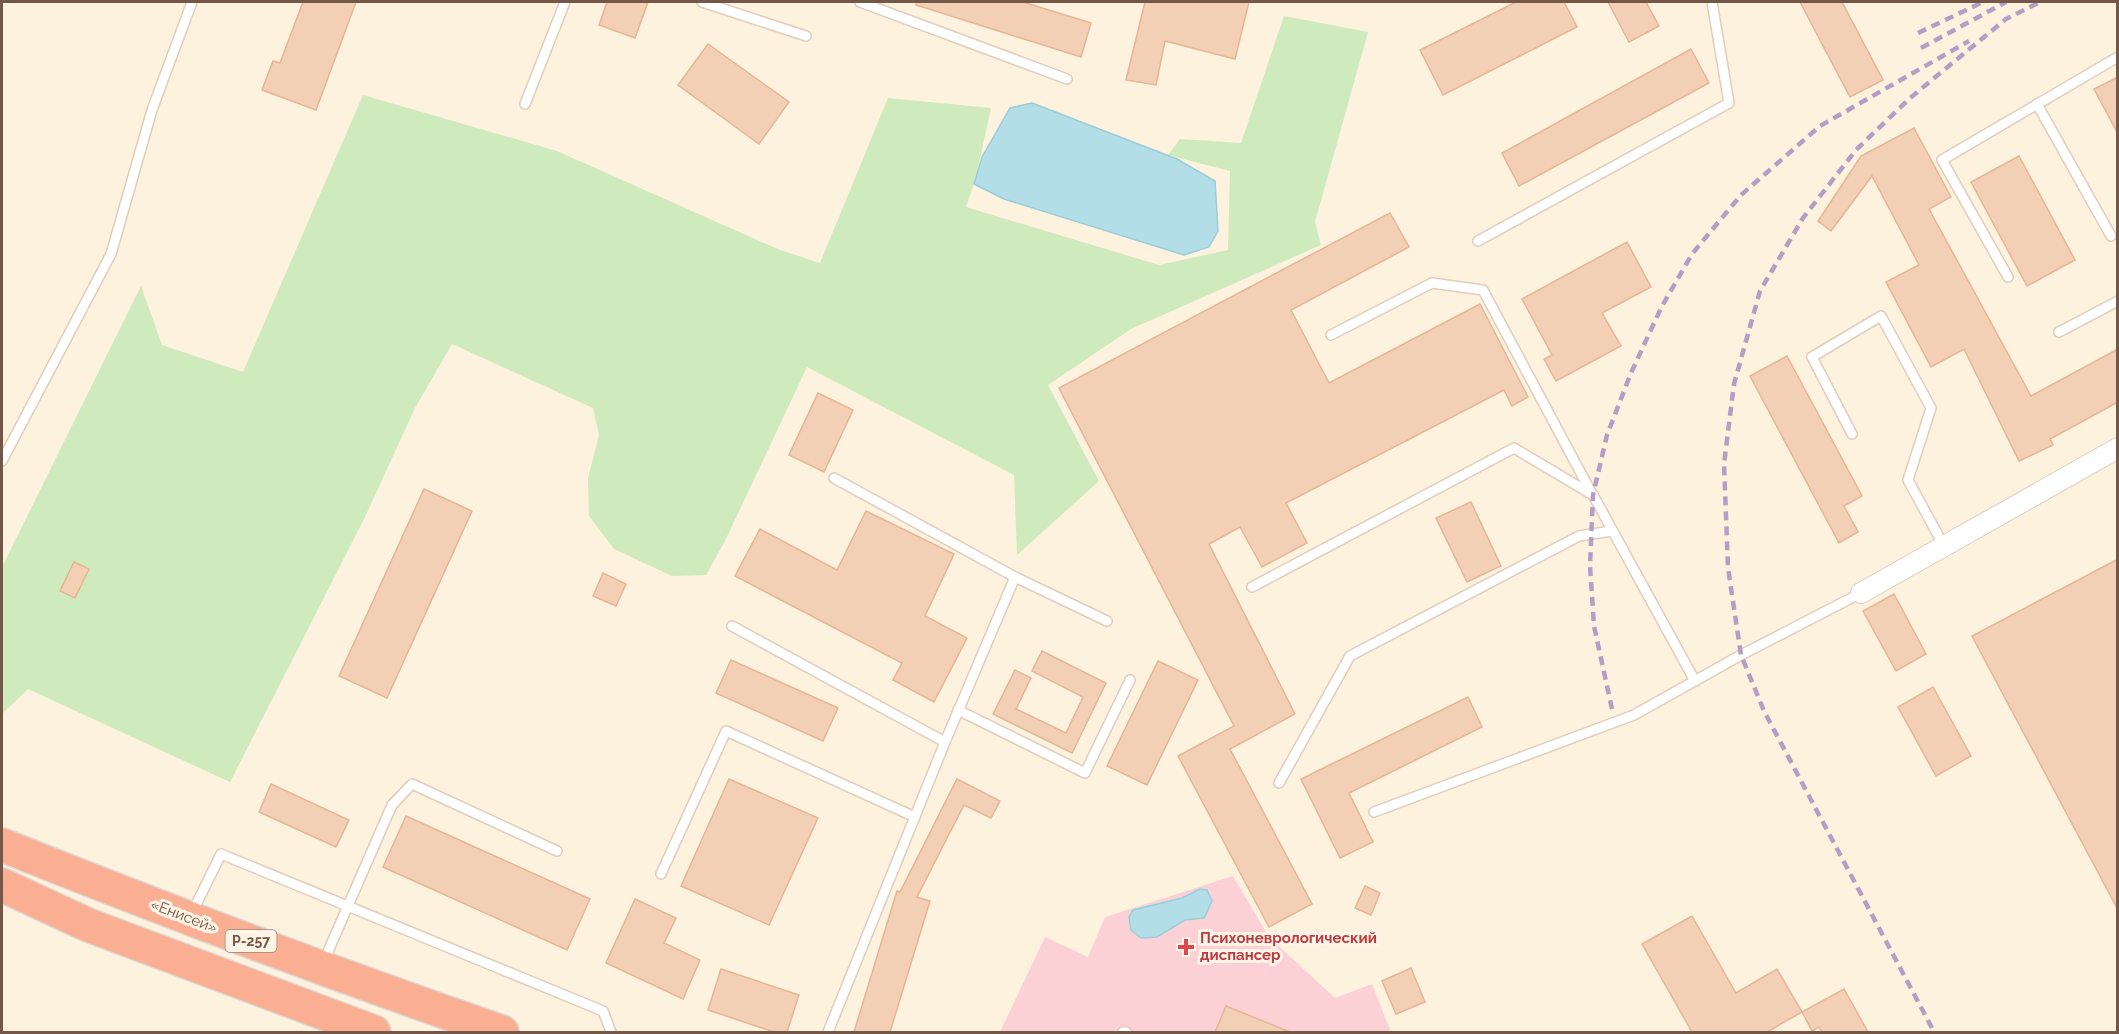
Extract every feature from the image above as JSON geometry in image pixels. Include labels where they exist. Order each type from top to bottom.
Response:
[{"type":"highway","name":"«Енисей»","points":[[2,845],[321,968],[502,1032]]},
{"type":"highway","points":[[2,885],[88,925],[374,1032]]},
{"type":"street","points":[[1861,592],[2118,448]]},
{"type":"lane","points":[[2,461],[111,254],[152,110],[192,2]]},
{"type":"lane","points":[[525,104],[565,2]]},
{"type":"lane","points":[[702,2],[806,36]]},
{"type":"lane","points":[[860,2],[1067,79]]},
{"type":"lane","points":[[1478,241],[1729,103],[1712,2]]},
{"type":"lane","points":[[2008,278],[1942,160],[2118,57]]},
{"type":"lane","points":[[2037,104],[2110,236]]},
{"type":"lane","points":[[1331,335],[1432,283],[1483,290],[1695,681]]},
{"type":"lane","points":[[2059,332],[2118,301]]},
{"type":"lane","points":[[1852,434],[1812,357],[1881,316],[1931,408],[1908,480],[1944,546]]},
{"type":"lane","points":[[1252,587],[1514,448],[1593,495]]},
{"type":"lane","points":[[834,478],[1015,577],[1107,621]]},
{"type":"lane","points":[[1279,783],[1350,656],[1579,536],[1612,531]]},
{"type":"lane","points":[[828,1032],[958,710],[1015,577]]},
{"type":"lane","points":[[1374,812],[1634,715],[1861,592]]},
{"type":"lane","points":[[732,626],[945,742]]},
{"type":"lane","points":[[958,710],[1086,773],[1130,680]]},
{"type":"lane","points":[[661,874],[726,731],[915,817]]},
{"type":"lane","points":[[321,968],[392,805],[412,784],[557,851]]},
{"type":"lane","points":[[189,918],[221,854],[603,1011],[611,1032]]},
{"type":"shaded area","name":"Психоневрологический диспансер","points":[[1233,876],[1269,937],[1335,998],[1372,984],[1391,1032],[1000,1032],[1045,937],[1088,957],[1105,917]]},
{"type":"green space","points":[[1284,16],[1368,32],[1315,222],[1321,245],[1131,329],[1048,385],[1099,481],[1017,555],[1014,475],[807,367],[725,541],[706,575],[672,576],[614,549],[589,516],[588,478],[599,435],[593,408],[452,344],[415,408],[365,517],[230,782],[28,689],[2,714],[2,567],[141,286],[162,345],[243,372],[363,95],[557,151],[780,250],[820,263],[888,98],[991,108],[976,177],[966,207],[1159,265],[1228,250],[1230,171],[1168,155],[1180,139],[1241,143]]},
{"type":"water","points":[[1032,103],[1177,159],[1215,181],[1218,231],[1209,247],[1184,255],[1004,199],[974,184],[982,157],[1010,108]]},
{"type":"water","points":[[1200,889],[1207,890],[1212,901],[1204,918],[1185,920],[1157,937],[1141,938],[1131,930],[1129,917],[1133,910],[1182,898]]},
{"type":"building","points":[[303,2],[356,2],[316,110],[262,90],[273,61],[280,63]]},
{"type":"building","points":[[607,2],[648,2],[635,38],[599,25]]},
{"type":"building","points":[[916,2],[1023,2],[1091,23],[1081,57],[916,5]]},
{"type":"building","points":[[1145,2],[1249,2],[1235,59],[1165,41],[1156,85],[1126,80]]},
{"type":"building","points":[[1516,2],[1564,2],[1577,27],[1443,95],[1420,50]]},
{"type":"building","points":[[1608,2],[1646,2],[1659,26],[1629,42]]},
{"type":"building","points":[[1800,2],[1842,2],[1883,80],[1850,97]]},
{"type":"building","points":[[708,44],[789,102],[759,144],[678,85]]},
{"type":"building","points":[[1691,49],[1709,83],[1519,186],[1502,153]]},
{"type":"building","points":[[2118,77],[2118,134],[2094,89]]},
{"type":"building","points":[[1914,128],[1951,197],[1929,209],[2031,396],[2118,349],[2118,402],[2050,439],[2053,445],[2019,461],[1964,349],[1931,367],[1886,282],[1919,265],[1872,176],[1831,231],[1818,221],[1861,156]]},
{"type":"building","points":[[2019,156],[2075,260],[2027,286],[1971,182]]},
{"type":"building","points":[[1390,213],[1409,247],[1291,310],[1329,383],[1480,304],[1528,397],[1512,406],[1504,390],[1286,503],[1307,543],[1262,567],[1240,527],[1209,544],[1295,714],[1230,749],[1312,904],[1269,927],[1178,756],[1234,726],[1059,388]]},
{"type":"building","points":[[1627,242],[1651,287],[1602,313],[1621,346],[1556,381],[1544,359],[1552,355],[1522,299]]},
{"type":"building","points":[[1787,356],[1862,496],[1844,506],[1858,532],[1839,543],[1750,376]]},
{"type":"building","points":[[818,393],[853,410],[824,472],[789,455]]},
{"type":"building","points":[[424,489],[472,511],[387,698],[339,676]]},
{"type":"building","points":[[1471,502],[1501,566],[1467,582],[1436,518]]},
{"type":"building","points":[[866,511],[954,554],[925,616],[967,638],[934,702],[893,680],[902,663],[735,576],[760,529],[837,570]]},
{"type":"building","points":[[2118,559],[2118,910],[1972,636]]},
{"type":"building","points":[[74,562],[89,569],[75,598],[60,591]]},
{"type":"building","points":[[603,573],[626,584],[616,606],[593,596]]},
{"type":"building","points":[[1894,594],[1926,654],[1896,671],[1863,611]]},
{"type":"building","points":[[1042,651],[1106,683],[1072,753],[993,714],[1015,670],[1031,678],[1016,709],[1066,733],[1083,697],[1032,671]]},
{"type":"building","points":[[731,660],[838,708],[823,741],[716,693]]},
{"type":"building","points":[[1158,661],[1198,680],[1147,785],[1107,766]]},
{"type":"building","points":[[1933,687],[1971,756],[1936,776],[1898,707]]},
{"type":"building","points":[[1468,697],[1482,727],[1349,793],[1373,842],[1340,858],[1301,779]]},
{"type":"building","points":[[729,779],[818,818],[769,925],[681,886]]},
{"type":"building","points":[[957,779],[1000,801],[991,818],[964,805],[917,897],[930,901],[890,1032],[854,1032],[897,891],[900,892]]},
{"type":"building","points":[[271,784],[349,820],[336,847],[259,812]]},
{"type":"building","points":[[406,816],[590,899],[567,950],[383,867]]},
{"type":"building","points":[[1365,886],[1380,893],[1371,915],[1355,908]]},
{"type":"building","points":[[635,899],[676,918],[664,943],[700,960],[683,999],[606,963]]},
{"type":"building","points":[[1692,916],[1736,993],[1777,969],[1802,1012],[1767,1032],[1692,1032],[1642,944]]},
{"type":"building","points":[[1411,968],[1425,1002],[1396,1014],[1382,981]]},
{"type":"building","points":[[721,969],[799,995],[787,1032],[774,1032],[708,1010]]},
{"type":"building","points":[[1844,989],[1868,1032],[1822,1032],[1819,1027],[1812,1031],[1802,1012]]},
{"type":"building","name":"Психоневрологический диспансер","points":[[1226,1006],[1290,1032],[1215,1032]]},
{"type":"railway","points":[[1918,33],[1983,2]]},
{"type":"railway","points":[[1921,48],[2006,2]]},
{"type":"railway","points":[[1932,1028],[1764,711],[1741,655],[1728,568],[1724,464],[1734,384],[1760,291],[1803,218],[1856,150],[1910,98],[2006,19],[2040,2]]},
{"type":"railway","points":[[1612,709],[1594,626],[1590,566],[1593,495],[1607,435],[1631,373],[1662,306],[1692,254],[1741,195],[1820,126],[1969,41]]},
{"type":"place","name":"Психоневрологический диспансер","points":[[1186,947]]}]
